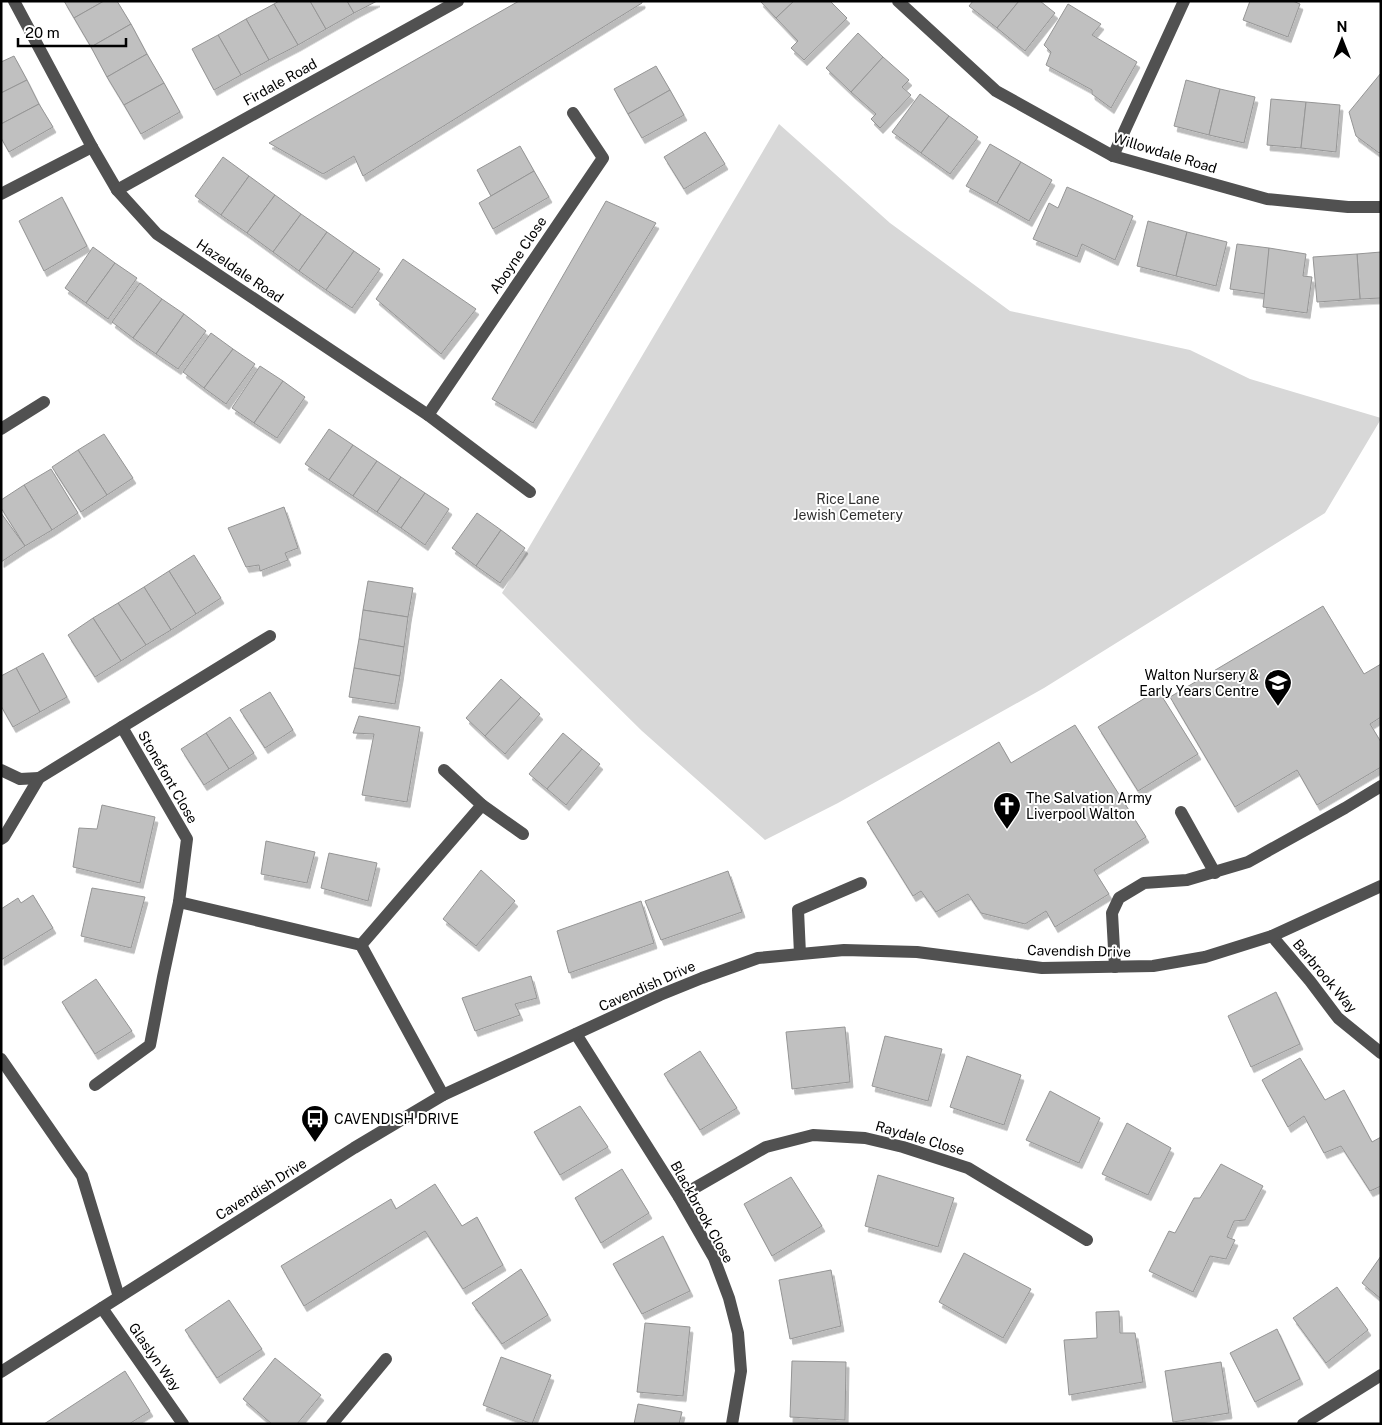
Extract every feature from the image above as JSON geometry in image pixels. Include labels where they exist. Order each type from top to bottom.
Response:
[{"type":"street","name":"Hazeldale Road","points":[[14,1],[117,190],[157,234],[428,415],[530,492]]},
{"type":"street","name":"Firdale Road","points":[[117,190],[458,1]]},
{"type":"street","name":"Willowdale Road","points":[[898,1],[996,91],[1114,156],[1267,198],[1348,207],[1381,207]]},
{"type":"street","points":[[1114,156],[1184,1]]},
{"type":"street","name":"Aboyne Close","points":[[428,415],[603,158],[573,113]]},
{"type":"street","points":[[1,194],[92,147]]},
{"type":"street","points":[[1,428],[44,402]]},
{"type":"street","name":"Stonefont Close","points":[[39,778],[270,636]]},
{"type":"street","name":"Stonefont Close","points":[[95,1085],[150,1045],[179,902],[187,839],[122,727]]},
{"type":"street","points":[[1,770],[20,779],[39,778]]},
{"type":"street","points":[[444,770],[482,805],[523,834]]},
{"type":"street","points":[[1,838],[39,778]]},
{"type":"street","points":[[1115,967],[1112,913],[1119,898],[1144,883],[1187,880],[1248,862],[1381,786]]},
{"type":"street","points":[[361,945],[482,805]]},
{"type":"street","points":[[1181,812],[1215,873]]},
{"type":"street","points":[[800,954],[798,910],[861,883]]},
{"type":"street","name":"Cavendish Drive","points":[[1,1372],[354,1148],[443,1096],[660,994],[758,958],[844,950],[917,952],[1042,968],[1153,966],[1205,957],[1272,936],[1381,886]]},
{"type":"street","points":[[179,902],[361,945],[443,1096]]},
{"type":"street","name":"Barbrook Way","points":[[1272,936],[1338,1018],[1381,1053]]},
{"type":"street","name":"Blackbrook Close","points":[[576,1034],[714,1258],[729,1298],[738,1333],[740,1371],[732,1424]]},
{"type":"street","points":[[1,1059],[82,1176],[119,1297]]},
{"type":"street","name":"Raydale Close","points":[[678,1197],[766,1146],[813,1135],[865,1138],[903,1146],[968,1168],[1087,1240]]},
{"type":"street","name":"Glaslyn Way","points":[[102,1308],[183,1424]]},
{"type":"street","points":[[332,1424],[386,1359]]},
{"type":"street","points":[[1303,1424],[1381,1375]]},
{"type":"green space","name":"Rice Lane Jewish Cemetery","points":[[779,124],[890,223],[1010,311],[1190,350],[1250,379],[1381,419],[1325,513],[1044,688],[838,803],[765,840],[642,731],[502,593]]},
{"type":"building","points":[[64,1],[104,1],[74,18]]},
{"type":"building","points":[[104,1],[117,1],[131,24],[91,47],[74,18]]},
{"type":"building","points":[[279,1],[310,1],[326,29],[298,45],[274,4]]},
{"type":"building","points":[[310,1],[347,1],[354,13],[326,29]]},
{"type":"building","points":[[347,1],[377,1],[354,13]]},
{"type":"building","points":[[519,1],[642,1],[642,3],[363,176],[354,156],[323,174],[269,143]]},
{"type":"building","points":[[760,1],[794,1],[776,18]]},
{"type":"building","points":[[794,1],[830,1],[847,18],[804,60],[791,48],[798,41],[776,18]]},
{"type":"building","points":[[973,1],[1019,1],[997,28],[969,6]]},
{"type":"building","points":[[1019,1],[1040,1],[1055,13],[1025,51],[997,28]]},
{"type":"building","points":[[1250,1],[1293,1],[1300,4],[1288,37],[1243,20]]},
{"type":"building","points":[[274,4],[298,45],[269,60],[246,19]]},
{"type":"building","points":[[1068,4],[1101,24],[1092,35],[1137,62],[1111,108],[1092,94],[1092,90],[1046,65],[1051,52],[1044,45]]},
{"type":"building","points":[[246,19],[269,60],[241,75],[218,35]]},
{"type":"building","points":[[131,24],[147,54],[107,77],[91,47]]},
{"type":"building","points":[[858,33],[883,57],[851,92],[826,68]]},
{"type":"building","points":[[218,35],[241,75],[214,90],[192,49]]},
{"type":"building","points":[[147,54],[164,83],[124,105],[107,77]]},
{"type":"building","points":[[14,56],[27,80],[1,93],[1,62]]},
{"type":"building","points":[[883,57],[909,80],[902,87],[911,95],[880,128],[871,119],[876,114],[851,92]]},
{"type":"building","points":[[656,66],[670,90],[628,114],[614,89]]},
{"type":"building","points":[[1381,73],[1381,151],[1379,153],[1356,136],[1349,112]]},
{"type":"building","points":[[27,80],[39,104],[1,124],[1,93]]},
{"type":"building","points":[[1186,80],[1220,89],[1209,135],[1174,126]]},
{"type":"building","points":[[164,83],[180,112],[141,134],[124,105]]},
{"type":"building","points":[[1220,89],[1255,97],[1244,143],[1209,135]]},
{"type":"building","points":[[670,90],[684,115],[642,138],[628,114]]},
{"type":"building","points":[[920,94],[949,116],[921,153],[892,132]]},
{"type":"building","points":[[1271,99],[1306,102],[1301,148],[1267,145]]},
{"type":"building","points":[[1306,102],[1340,105],[1336,152],[1301,148]]},
{"type":"building","points":[[39,104],[53,127],[9,152],[1,138],[1,124]]},
{"type":"building","points":[[949,116],[978,137],[950,174],[921,153]]},
{"type":"building","points":[[705,132],[725,164],[684,189],[664,157]]},
{"type":"building","points":[[990,144],[1021,162],[997,203],[966,186]]},
{"type":"building","points":[[520,146],[534,171],[491,196],[477,170]]},
{"type":"building","points":[[223,157],[249,176],[221,215],[195,196]]},
{"type":"building","points":[[1021,162],[1052,180],[1029,221],[997,203]]},
{"type":"building","points":[[534,171],[549,197],[493,229],[479,203]]},
{"type":"building","points":[[249,176],[275,195],[247,233],[221,215]]},
{"type":"building","points":[[1067,187],[1133,216],[1115,260],[1082,244],[1077,257],[1033,239],[1049,203],[1058,208]]},
{"type":"building","points":[[275,195],[301,214],[273,252],[247,233]]},
{"type":"building","points":[[62,197],[87,246],[44,271],[19,221]]},
{"type":"building","points":[[606,201],[656,223],[533,423],[492,399]]},
{"type":"building","points":[[301,214],[327,232],[299,271],[273,252]]},
{"type":"building","points":[[1148,221],[1187,232],[1176,276],[1137,266]]},
{"type":"building","points":[[327,232],[354,251],[326,290],[299,271]]},
{"type":"building","points":[[1187,232],[1227,242],[1216,286],[1176,276]]},
{"type":"building","points":[[1237,244],[1269,248],[1266,294],[1230,289]]},
{"type":"building","points":[[93,247],[115,263],[86,303],[65,288]]},
{"type":"building","points":[[1269,248],[1306,254],[1303,276],[1312,277],[1307,313],[1263,307]]},
{"type":"building","points":[[354,251],[380,269],[352,308],[326,290]]},
{"type":"building","points":[[1381,252],[1381,298],[1360,299],[1357,254]]},
{"type":"building","points":[[1357,254],[1360,299],[1317,302],[1313,257]]},
{"type":"building","points":[[403,259],[476,309],[441,354],[376,299]]},
{"type":"building","points":[[115,263],[137,278],[108,319],[86,303]]},
{"type":"building","points":[[140,283],[162,299],[133,338],[112,322]]},
{"type":"building","points":[[162,299],[184,314],[156,354],[133,338]]},
{"type":"building","points":[[184,314],[206,331],[178,369],[156,354]]},
{"type":"building","points":[[211,333],[233,349],[204,388],[183,372]]},
{"type":"building","points":[[233,349],[255,364],[226,404],[204,388]]},
{"type":"building","points":[[260,366],[283,381],[254,423],[232,408]]},
{"type":"building","points":[[283,381],[305,397],[277,438],[254,423]]},
{"type":"building","points":[[329,429],[353,445],[329,480],[305,464]]},
{"type":"building","points":[[104,434],[133,478],[107,495],[78,450]]},
{"type":"building","points":[[353,445],[377,461],[353,496],[329,480]]},
{"type":"building","points":[[78,450],[107,495],[81,512],[52,467]]},
{"type":"building","points":[[377,461],[401,477],[377,512],[353,496]]},
{"type":"building","points":[[51,469],[78,513],[52,530],[24,485]]},
{"type":"building","points":[[401,477],[425,493],[401,528],[377,512]]},
{"type":"building","points":[[24,485],[52,530],[25,546],[1,508],[1,500]]},
{"type":"building","points":[[425,493],[449,509],[425,545],[401,528]]},
{"type":"building","points":[[284,507],[298,548],[285,553],[288,560],[260,571],[259,565],[246,567],[228,528]]},
{"type":"building","points":[[1,513],[25,546],[1,562]]},
{"type":"building","points":[[477,513],[501,530],[476,566],[452,548]]},
{"type":"building","points":[[501,530],[525,548],[500,583],[476,566]]},
{"type":"building","points":[[194,555],[221,598],[196,614],[169,571]]},
{"type":"building","points":[[169,571],[196,614],[171,630],[144,587]]},
{"type":"building","points":[[368,581],[413,588],[408,617],[363,610]]},
{"type":"building","points":[[144,587],[171,630],[146,645],[118,603]]},
{"type":"building","points":[[118,603],[146,645],[121,661],[93,618]]},
{"type":"building","name":"Walton Nursery & Early Years Centre","points":[[1323,606],[1364,674],[1381,664],[1381,717],[1370,724],[1381,742],[1381,767],[1317,805],[1297,770],[1235,807],[1170,697]]},
{"type":"building","points":[[363,610],[408,617],[404,647],[359,639]]},
{"type":"building","points":[[93,618],[121,661],[95,677],[68,635]]},
{"type":"building","points":[[359,639],[404,647],[400,676],[354,668]]},
{"type":"building","points":[[43,653],[67,697],[40,712],[16,668]]},
{"type":"building","points":[[16,668],[40,712],[13,727],[1,706],[1,676]]},
{"type":"building","points":[[354,668],[400,676],[395,704],[349,697]]},
{"type":"building","points":[[501,679],[521,697],[485,736],[466,718]]},
{"type":"building","points":[[1158,690],[1198,754],[1138,791],[1098,727]]},
{"type":"building","points":[[270,692],[293,730],[265,748],[240,710]]},
{"type":"building","points":[[521,697],[540,714],[505,754],[485,736]]},
{"type":"building","points":[[359,716],[420,727],[407,802],[362,795],[374,734],[353,733]]},
{"type":"building","points":[[230,717],[254,753],[229,769],[206,733]]},
{"type":"building","name":"The Salvation Army Liverpool Walton","points":[[1075,725],[1146,837],[1094,870],[1109,894],[1055,927],[1046,911],[1025,924],[981,913],[968,894],[936,912],[921,891],[913,896],[867,822],[999,742],[1011,763]]},
{"type":"building","points":[[206,733],[229,769],[204,785],[181,749]]},
{"type":"building","points":[[563,733],[582,749],[547,789],[529,774]]},
{"type":"building","points":[[582,749],[600,764],[566,805],[547,789]]},
{"type":"building","points":[[102,805],[155,817],[140,883],[73,867],[79,828],[97,829]]},
{"type":"building","points":[[266,841],[315,852],[307,883],[261,874]]},
{"type":"building","points":[[329,853],[377,863],[368,901],[321,888]]},
{"type":"building","points":[[481,870],[515,901],[476,946],[443,919]]},
{"type":"building","points":[[728,871],[742,912],[661,940],[645,901]]},
{"type":"building","points":[[92,888],[145,897],[131,948],[81,936]]},
{"type":"building","points":[[33,895],[53,928],[1,960],[1,909],[18,898],[21,903]]},
{"type":"building","points":[[641,901],[654,943],[569,973],[557,931]]},
{"type":"building","points":[[531,976],[537,998],[515,1004],[520,1015],[475,1031],[462,998]]},
{"type":"building","points":[[96,979],[132,1031],[95,1054],[62,1002]]},
{"type":"building","points":[[1276,992],[1300,1044],[1251,1067],[1228,1016]]},
{"type":"building","points":[[845,1027],[850,1082],[792,1089],[786,1032]]},
{"type":"building","points":[[885,1036],[942,1049],[928,1101],[872,1086]]},
{"type":"building","points":[[700,1051],[737,1108],[700,1130],[664,1074]]},
{"type":"building","points":[[967,1056],[1021,1075],[1004,1125],[950,1107]]},
{"type":"building","points":[[1300,1058],[1325,1100],[1344,1090],[1372,1142],[1381,1137],[1381,1186],[1370,1191],[1341,1146],[1324,1153],[1304,1116],[1288,1127],[1262,1080]]},
{"type":"building","points":[[1050,1091],[1100,1118],[1079,1163],[1026,1140]]},
{"type":"building","points":[[580,1106],[608,1147],[560,1175],[534,1132]]},
{"type":"building","points":[[1127,1123],[1171,1148],[1148,1195],[1102,1174]]},
{"type":"building","points":[[1221,1164],[1263,1186],[1245,1220],[1234,1221],[1227,1237],[1235,1240],[1226,1259],[1210,1256],[1193,1292],[1149,1271],[1169,1231],[1175,1233],[1194,1198],[1200,1198]]},
{"type":"building","points":[[622,1169],[649,1213],[601,1243],[575,1198]]},
{"type":"building","points":[[878,1175],[954,1198],[938,1247],[865,1226]]},
{"type":"building","points":[[791,1177],[822,1226],[772,1256],[744,1204]]},
{"type":"building","points":[[435,1184],[462,1226],[477,1217],[503,1265],[463,1289],[425,1231],[304,1306],[281,1266],[391,1199],[396,1209]]},
{"type":"building","points":[[663,1236],[690,1291],[642,1314],[613,1264]]},
{"type":"building","points":[[964,1253],[1031,1289],[1003,1338],[939,1302]]},
{"type":"building","points":[[1381,1256],[1381,1299],[1362,1283]]},
{"type":"building","points":[[521,1269],[548,1315],[502,1344],[472,1303]]},
{"type":"building","points":[[831,1270],[841,1326],[790,1339],[779,1280]]},
{"type":"building","points":[[1337,1287],[1368,1330],[1326,1363],[1293,1318]]},
{"type":"building","points":[[229,1300],[262,1349],[217,1378],[185,1330]]},
{"type":"building","points":[[1119,1311],[1120,1333],[1135,1333],[1143,1382],[1069,1395],[1064,1340],[1097,1338],[1096,1312]]},
{"type":"building","points":[[645,1323],[690,1327],[683,1396],[637,1392]]},
{"type":"building","points":[[1277,1329],[1300,1379],[1255,1402],[1230,1353]]},
{"type":"building","points":[[501,1357],[551,1375],[532,1424],[483,1405]]},
{"type":"building","points":[[275,1358],[321,1395],[297,1424],[272,1424],[243,1399]]},
{"type":"building","points":[[792,1361],[846,1362],[845,1420],[790,1417]]},
{"type":"building","points":[[1221,1362],[1229,1413],[1173,1422],[1165,1371]]},
{"type":"building","points":[[125,1371],[150,1411],[129,1424],[44,1424]]},
{"type":"building","points":[[638,1404],[682,1412],[679,1424],[634,1424]]},
{"type":"place","name":"Walton Nursery & Early Years Centre","points":[[1278,707]]},
{"type":"place","name":"The Salvation Army Liverpool Walton","points":[[1007,830]]},
{"type":"place","name":"CAVENDISH DRIVE","points":[[315,1143]]}]
